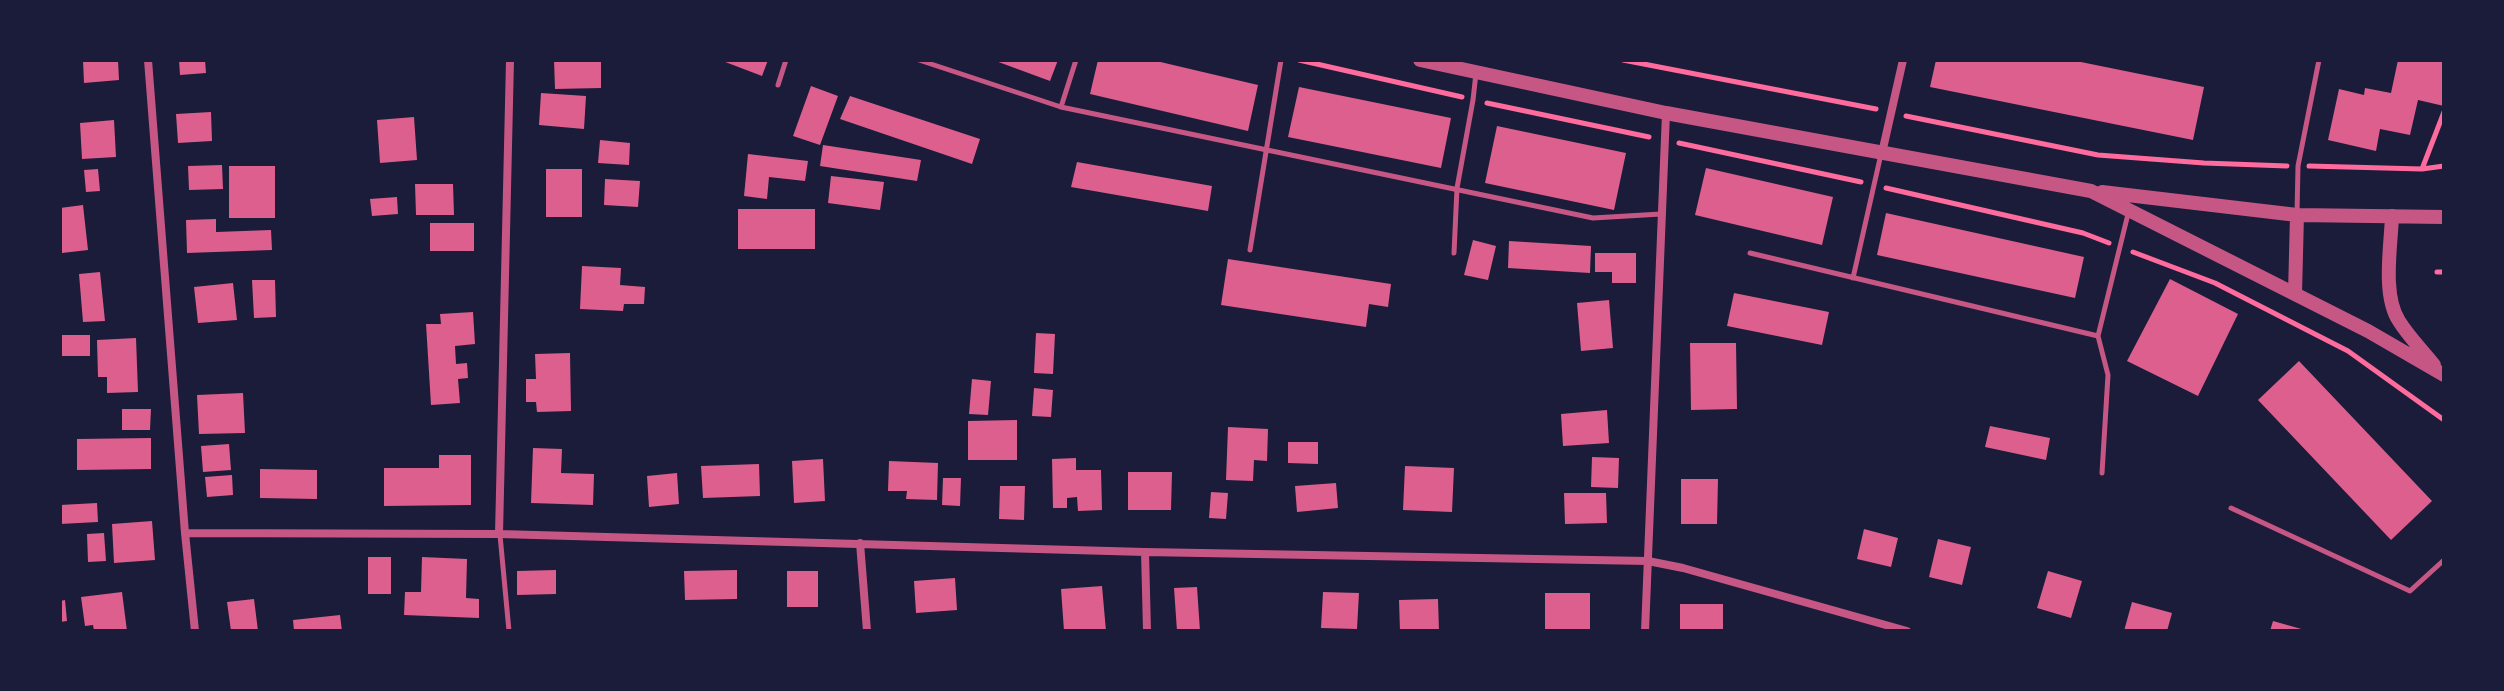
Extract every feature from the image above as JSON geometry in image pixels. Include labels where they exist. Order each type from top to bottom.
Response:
[{"type":"street","points":[[148,60],[195,631]]},
{"type":"street","points":[[499,534],[510,60]]},
{"type":"street","points":[[1420,60],[1666,113],[2091,191],[2297,215],[2444,217]]},
{"type":"street","points":[[1881,154],[1903,60]]},
{"type":"street","points":[[1645,631],[1666,113]]},
{"type":"street","points":[[2091,191],[2368,331],[2442,374]]},
{"type":"street","points":[[2295,294],[2297,215]]},
{"type":"street","points":[[2392,216],[2389,273],[2394,310],[2398,320],[2442,374]]},
{"type":"street","points":[[185,533],[499,534],[1145,552],[1648,561],[1907,631]]},
{"type":"street","points":[[860,543],[867,631]]},
{"type":"street","points":[[1145,552],[1147,631]]},
{"type":"lane","points":[[778,85],[786,60]]},
{"type":"lane","points":[[919,60],[1061,107],[1593,218],[1661,214]]},
{"type":"lane","points":[[1061,107],[1076,60]]},
{"type":"lane","points":[[1250,250],[1281,60]]},
{"type":"lane","points":[[2297,215],[2298,166],[2319,60]]},
{"type":"lane","points":[[1454,253],[1457,188],[1476,72]]},
{"type":"lane","points":[[1853,278],[1881,154]]},
{"type":"lane","points":[[2102,473],[2108,375],[2098,336],[2129,210]]},
{"type":"lane","points":[[1750,253],[2098,336]]},
{"type":"lane","points":[[2231,508],[2410,591],[2444,560]]},
{"type":"lane","points":[[499,534],[509,631]]},
{"type":"path","points":[[1299,60],[2083,233],[2215,283],[2348,351],[2444,420]]},
{"type":"path","points":[[1623,60],[1866,106],[2098,155],[2298,166],[2422,169],[2444,166]]},
{"type":"path","points":[[2422,169],[2444,112]]},
{"type":"building","points":[[83,60],[118,60],[119,80],[84,83]]},
{"type":"building","points":[[179,60],[205,60],[206,73],[180,75]]},
{"type":"building","points":[[554,60],[601,60],[601,88],[555,89]]},
{"type":"building","points":[[720,60],[768,60],[762,76]]},
{"type":"building","points":[[993,60],[1058,60],[1050,81]]},
{"type":"building","points":[[1098,60],[1152,60],[1258,85],[1248,131],[1090,94]]},
{"type":"building","points":[[1936,60],[2071,60],[2204,87],[2193,140],[1930,87]]},
{"type":"building","points":[[2398,60],[2444,60],[2444,106],[2418,100],[2410,135],[2380,129],[2376,151],[2328,140],[2339,89],[2364,95],[2365,88],[2391,93]]},
{"type":"building","points":[[811,86],[838,96],[820,145],[793,136]]},
{"type":"building","points":[[1299,87],[1451,118],[1441,168],[1288,137]]},
{"type":"building","points":[[541,93],[586,96],[584,129],[539,125]]},
{"type":"building","points":[[850,96],[980,139],[972,164],[840,119]]},
{"type":"building","points":[[211,112],[212,141],[178,143],[176,114]]},
{"type":"building","points":[[414,117],[417,160],[380,163],[377,120]]},
{"type":"building","points":[[114,120],[116,157],[82,159],[80,123]]},
{"type":"building","points":[[1497,126],[1626,153],[1614,210],[1485,183]]},
{"type":"building","points":[[600,140],[630,143],[629,165],[598,163]]},
{"type":"building","points":[[823,145],[921,160],[917,181],[820,166]]},
{"type":"building","points":[[748,154],[808,161],[805,181],[769,177],[767,199],[744,196]]},
{"type":"building","points":[[1077,162],[1212,186],[1208,211],[1071,187]]},
{"type":"building","points":[[222,165],[223,189],[189,190],[188,166]]},
{"type":"building","points":[[229,166],[275,166],[275,218],[229,218]]},
{"type":"building","points":[[1706,168],[1833,197],[1822,245],[1695,215]]},
{"type":"building","points":[[98,169],[100,191],[86,192],[84,170]]},
{"type":"building","points":[[546,169],[582,169],[582,217],[546,217]]},
{"type":"building","points":[[831,176],[884,182],[880,210],[828,203]]},
{"type":"building","points":[[605,179],[640,181],[638,207],[604,205]]},
{"type":"building","points":[[415,184],[453,184],[454,215],[416,215]]},
{"type":"building","points":[[397,197],[398,214],[372,216],[370,199]]},
{"type":"building","points":[[83,205],[88,250],[62,253],[60,208]]},
{"type":"building","points":[[738,209],[815,209],[815,249],[738,249]]},
{"type":"building","points":[[1886,213],[2084,257],[2075,298],[1877,255]]},
{"type":"building","points":[[216,219],[216,232],[271,230],[272,250],[187,253],[186,220]]},
{"type":"building","points":[[430,223],[474,223],[474,251],[430,251]]},
{"type":"building","points":[[1473,240],[1496,246],[1488,280],[1464,275]]},
{"type":"building","points":[[1509,241],[1591,246],[1590,273],[1508,268]]},
{"type":"building","points":[[1595,253],[1636,253],[1636,283],[1612,283],[1612,272],[1595,272]]},
{"type":"building","points":[[1228,259],[1391,284],[1388,307],[1369,304],[1366,327],[1221,305]]},
{"type":"building","points":[[582,266],[621,268],[620,285],[645,287],[644,304],[624,304],[623,311],[580,309]]},
{"type":"building","points":[[100,272],[105,321],[83,322],[79,274]]},
{"type":"building","points":[[2170,279],[2238,314],[2198,396],[2127,361]]},
{"type":"building","points":[[252,280],[275,280],[276,317],[254,318]]},
{"type":"building","points":[[233,283],[237,320],[198,323],[194,287]]},
{"type":"building","points":[[1734,293],[1829,312],[1822,345],[1727,326]]},
{"type":"building","points":[[1609,300],[1613,348],[1581,351],[1577,303]]},
{"type":"building","points":[[473,312],[475,344],[455,346],[456,364],[467,363],[468,378],[458,379],[460,403],[431,405],[426,324],[441,324],[440,314]]},
{"type":"building","points":[[1036,333],[1055,334],[1053,374],[1034,373]]},
{"type":"building","points":[[60,335],[90,335],[90,356],[60,356]]},
{"type":"building","points":[[136,338],[138,392],[107,393],[107,377],[98,377],[97,340]]},
{"type":"building","points":[[1690,343],[1736,343],[1737,409],[1691,410]]},
{"type":"building","points":[[570,353],[571,411],[537,412],[536,402],[526,402],[526,379],[536,379],[535,354]]},
{"type":"building","points":[[2299,361],[2432,501],[2391,540],[2258,400]]},
{"type":"building","points":[[972,379],[991,381],[988,415],[969,414]]},
{"type":"building","points":[[1034,388],[1053,390],[1051,417],[1032,416]]},
{"type":"building","points":[[243,393],[245,433],[199,434],[197,395]]},
{"type":"building","points":[[122,409],[151,409],[150,430],[122,430]]},
{"type":"building","points":[[1607,410],[1609,443],[1563,446],[1561,414]]},
{"type":"building","points":[[1017,420],[1017,460],[968,460],[968,421]]},
{"type":"building","points":[[1990,426],[2050,438],[2046,460],[1985,447]]},
{"type":"building","points":[[1228,427],[1268,429],[1267,461],[1254,460],[1253,481],[1226,480]]},
{"type":"building","points":[[151,438],[151,469],[77,470],[77,439]]},
{"type":"building","points":[[1288,442],[1318,442],[1318,464],[1288,463]]},
{"type":"building","points":[[229,444],[231,470],[203,472],[201,446]]},
{"type":"building","points":[[533,448],[562,449],[561,473],[594,474],[593,505],[531,503]]},
{"type":"building","points":[[439,455],[471,455],[471,505],[384,506],[384,468],[439,468]]},
{"type":"building","points":[[1592,457],[1619,458],[1618,488],[1591,487]]},
{"type":"building","points":[[1076,458],[1076,470],[1101,470],[1102,510],[1078,511],[1077,497],[1067,498],[1067,508],[1053,508],[1052,459]]},
{"type":"building","points":[[823,459],[825,501],[794,503],[792,461]]},
{"type":"building","points":[[889,461],[938,463],[937,500],[906,499],[907,491],[888,491]]},
{"type":"building","points":[[759,464],[760,496],[703,498],[701,466]]},
{"type":"building","points":[[1405,466],[1454,468],[1452,512],[1403,510]]},
{"type":"building","points":[[260,469],[317,470],[317,499],[260,498]]},
{"type":"building","points":[[1128,472],[1172,472],[1171,510],[1128,510]]},
{"type":"building","points":[[677,473],[679,504],[649,507],[647,476]]},
{"type":"building","points":[[232,475],[233,495],[207,497],[205,477]]},
{"type":"building","points":[[943,478],[961,478],[960,506],[942,505]]},
{"type":"building","points":[[1681,479],[1718,479],[1717,524],[1681,524]]},
{"type":"building","points":[[1336,483],[1338,508],[1297,512],[1295,486]]},
{"type":"building","points":[[1000,486],[1025,486],[1024,520],[999,519]]},
{"type":"building","points":[[1211,492],[1228,493],[1226,519],[1209,518]]},
{"type":"building","points":[[1564,493],[1606,493],[1607,523],[1565,524]]},
{"type":"building","points":[[97,503],[98,522],[60,524],[60,505]]},
{"type":"building","points":[[152,521],[155,560],[114,563],[112,524]]},
{"type":"building","points":[[1864,529],[1898,538],[1891,567],[1857,559]]},
{"type":"building","points":[[104,533],[106,561],[88,562],[87,534]]},
{"type":"building","points":[[1938,539],[1971,547],[1962,585],[1929,577]]},
{"type":"building","points":[[368,557],[391,557],[391,594],[368,594]]},
{"type":"building","points":[[422,557],[467,559],[466,598],[479,599],[479,618],[404,615],[405,592],[421,592]]},
{"type":"building","points":[[556,570],[556,594],[517,595],[517,571]]},
{"type":"building","points":[[737,570],[737,599],[685,600],[684,571]]},
{"type":"building","points":[[787,571],[818,571],[818,607],[787,607]]},
{"type":"building","points":[[2048,571],[2082,581],[2071,618],[2037,608]]},
{"type":"building","points":[[955,578],[957,610],[916,613],[914,581]]},
{"type":"building","points":[[1102,586],[1106,631],[1064,631],[1061,589]]},
{"type":"building","points":[[1197,587],[1200,631],[1177,631],[1174,588]]},
{"type":"building","points":[[122,592],[127,631],[94,631],[93,625],[85,626],[81,597]]},
{"type":"building","points":[[1323,592],[1359,593],[1357,629],[1321,628]]},
{"type":"building","points":[[1545,593],[1590,593],[1590,630],[1545,630]]},
{"type":"building","points":[[254,599],[258,631],[231,631],[227,602]]},
{"type":"building","points":[[1438,599],[1439,631],[1400,631],[1399,600]]},
{"type":"building","points":[[65,600],[67,621],[60,622],[60,601]]},
{"type":"building","points":[[2132,602],[2172,613],[2167,631],[2124,631]]},
{"type":"building","points":[[1680,604],[1723,604],[1723,631],[1680,631]]},
{"type":"building","points":[[340,615],[342,631],[294,631],[293,620]]},
{"type":"building","points":[[2273,621],[2305,630],[2305,631],[2270,631]]}]
